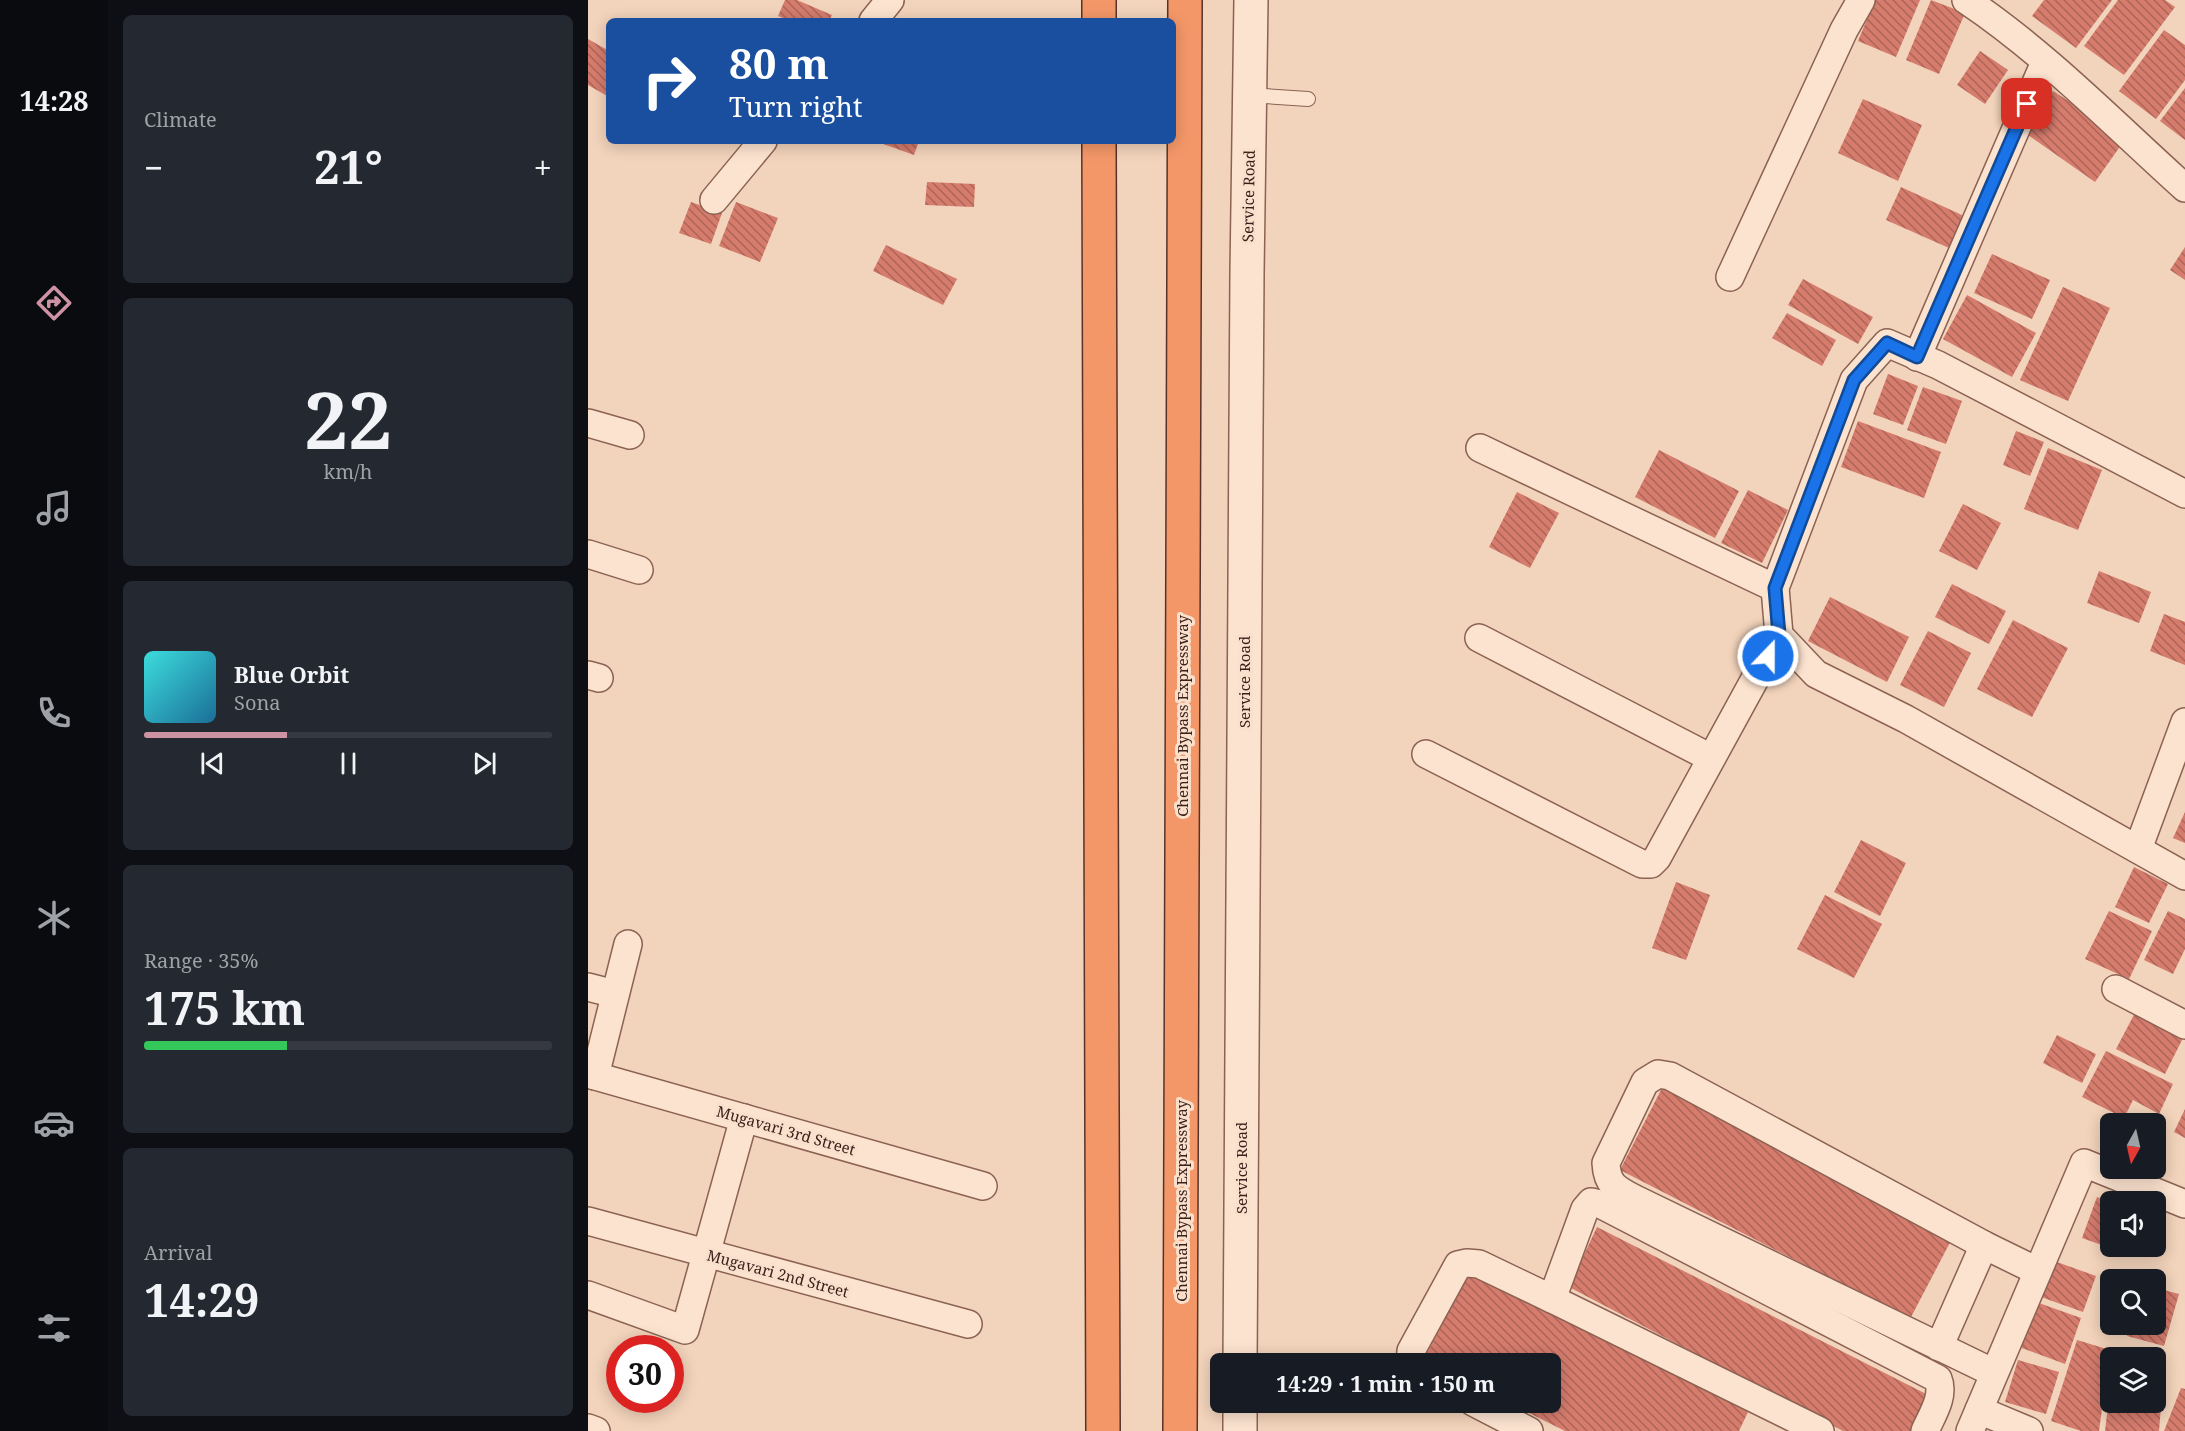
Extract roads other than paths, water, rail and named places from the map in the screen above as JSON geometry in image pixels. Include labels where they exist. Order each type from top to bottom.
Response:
[{"type":"highway","points":[[1099,0],[1099,18]]},
{"type":"highway","name":"Chennai Bypass Expressway","points":[[1180,1431],[1185,0]]},
{"type":"highway","points":[[1099,144],[1103,1431]]},
{"type":"street","points":[[875,18],[890,0]]},
{"type":"street","name":"Service Road","points":[[1240,1353],[1246,273],[1251,0]]},
{"type":"street","points":[[1731,277],[1844,30],[1861,0]]},
{"type":"street","points":[[1966,0],[1991,17],[2045,62],[2185,188]]},
{"type":"street","points":[[1917,357],[2045,62]]},
{"type":"street","points":[[714,200],[761,144]]},
{"type":"street","points":[[1426,754],[1642,864],[1652,864],[1779,635],[1775,588],[1854,380],[1887,343],[1938,365],[2185,494]]},
{"type":"street","points":[[588,423],[630,435]]},
{"type":"street","points":[[1480,448],[1775,588]]},
{"type":"street","points":[[588,554],[639,570]]},
{"type":"street","points":[[1779,635],[1816,674],[1906,719],[2185,876]]},
{"type":"street","points":[[1479,638],[1711,759]]},
{"type":"street","points":[[2138,849],[2185,722]]},
{"type":"street","points":[[591,1075],[628,944]]},
{"type":"street","points":[[588,987],[615,994]]},
{"type":"street","points":[[2116,989],[2185,1025]]},
{"type":"street","points":[[1994,1373],[1615,1188],[1607,1176],[1606,1163],[1645,1082],[1658,1074],[1670,1076],[2008,1258],[2037,1271]]},
{"type":"street","name":"Mugavari 3rd Street","points":[[591,1075],[983,1186]]},
{"type":"street","points":[[588,1295],[685,1330],[744,1118]]},
{"type":"street","points":[[2029,1431],[1975,1420],[2084,1163],[2185,1204]]},
{"type":"street","points":[[1552,1299],[1585,1209],[1591,1202],[1600,1204],[1938,1379],[1942,1387],[1925,1431]]},
{"type":"street","name":"Mugavari 2nd Street","points":[[588,1221],[968,1324]]},
{"type":"street","points":[[1939,1347],[1984,1245]]},
{"type":"street","points":[[1411,1353],[1458,1265],[1479,1264],[1552,1299],[1770,1420],[1820,1431]]},
{"type":"street","points":[[1240,1413],[1240,1431]]},
{"type":"street","points":[[1494,1413],[1529,1431]]},
{"type":"street","points":[[588,1428],[596,1431]]},
{"type":"lane","points":[[1249,94],[1308,99]]}]
